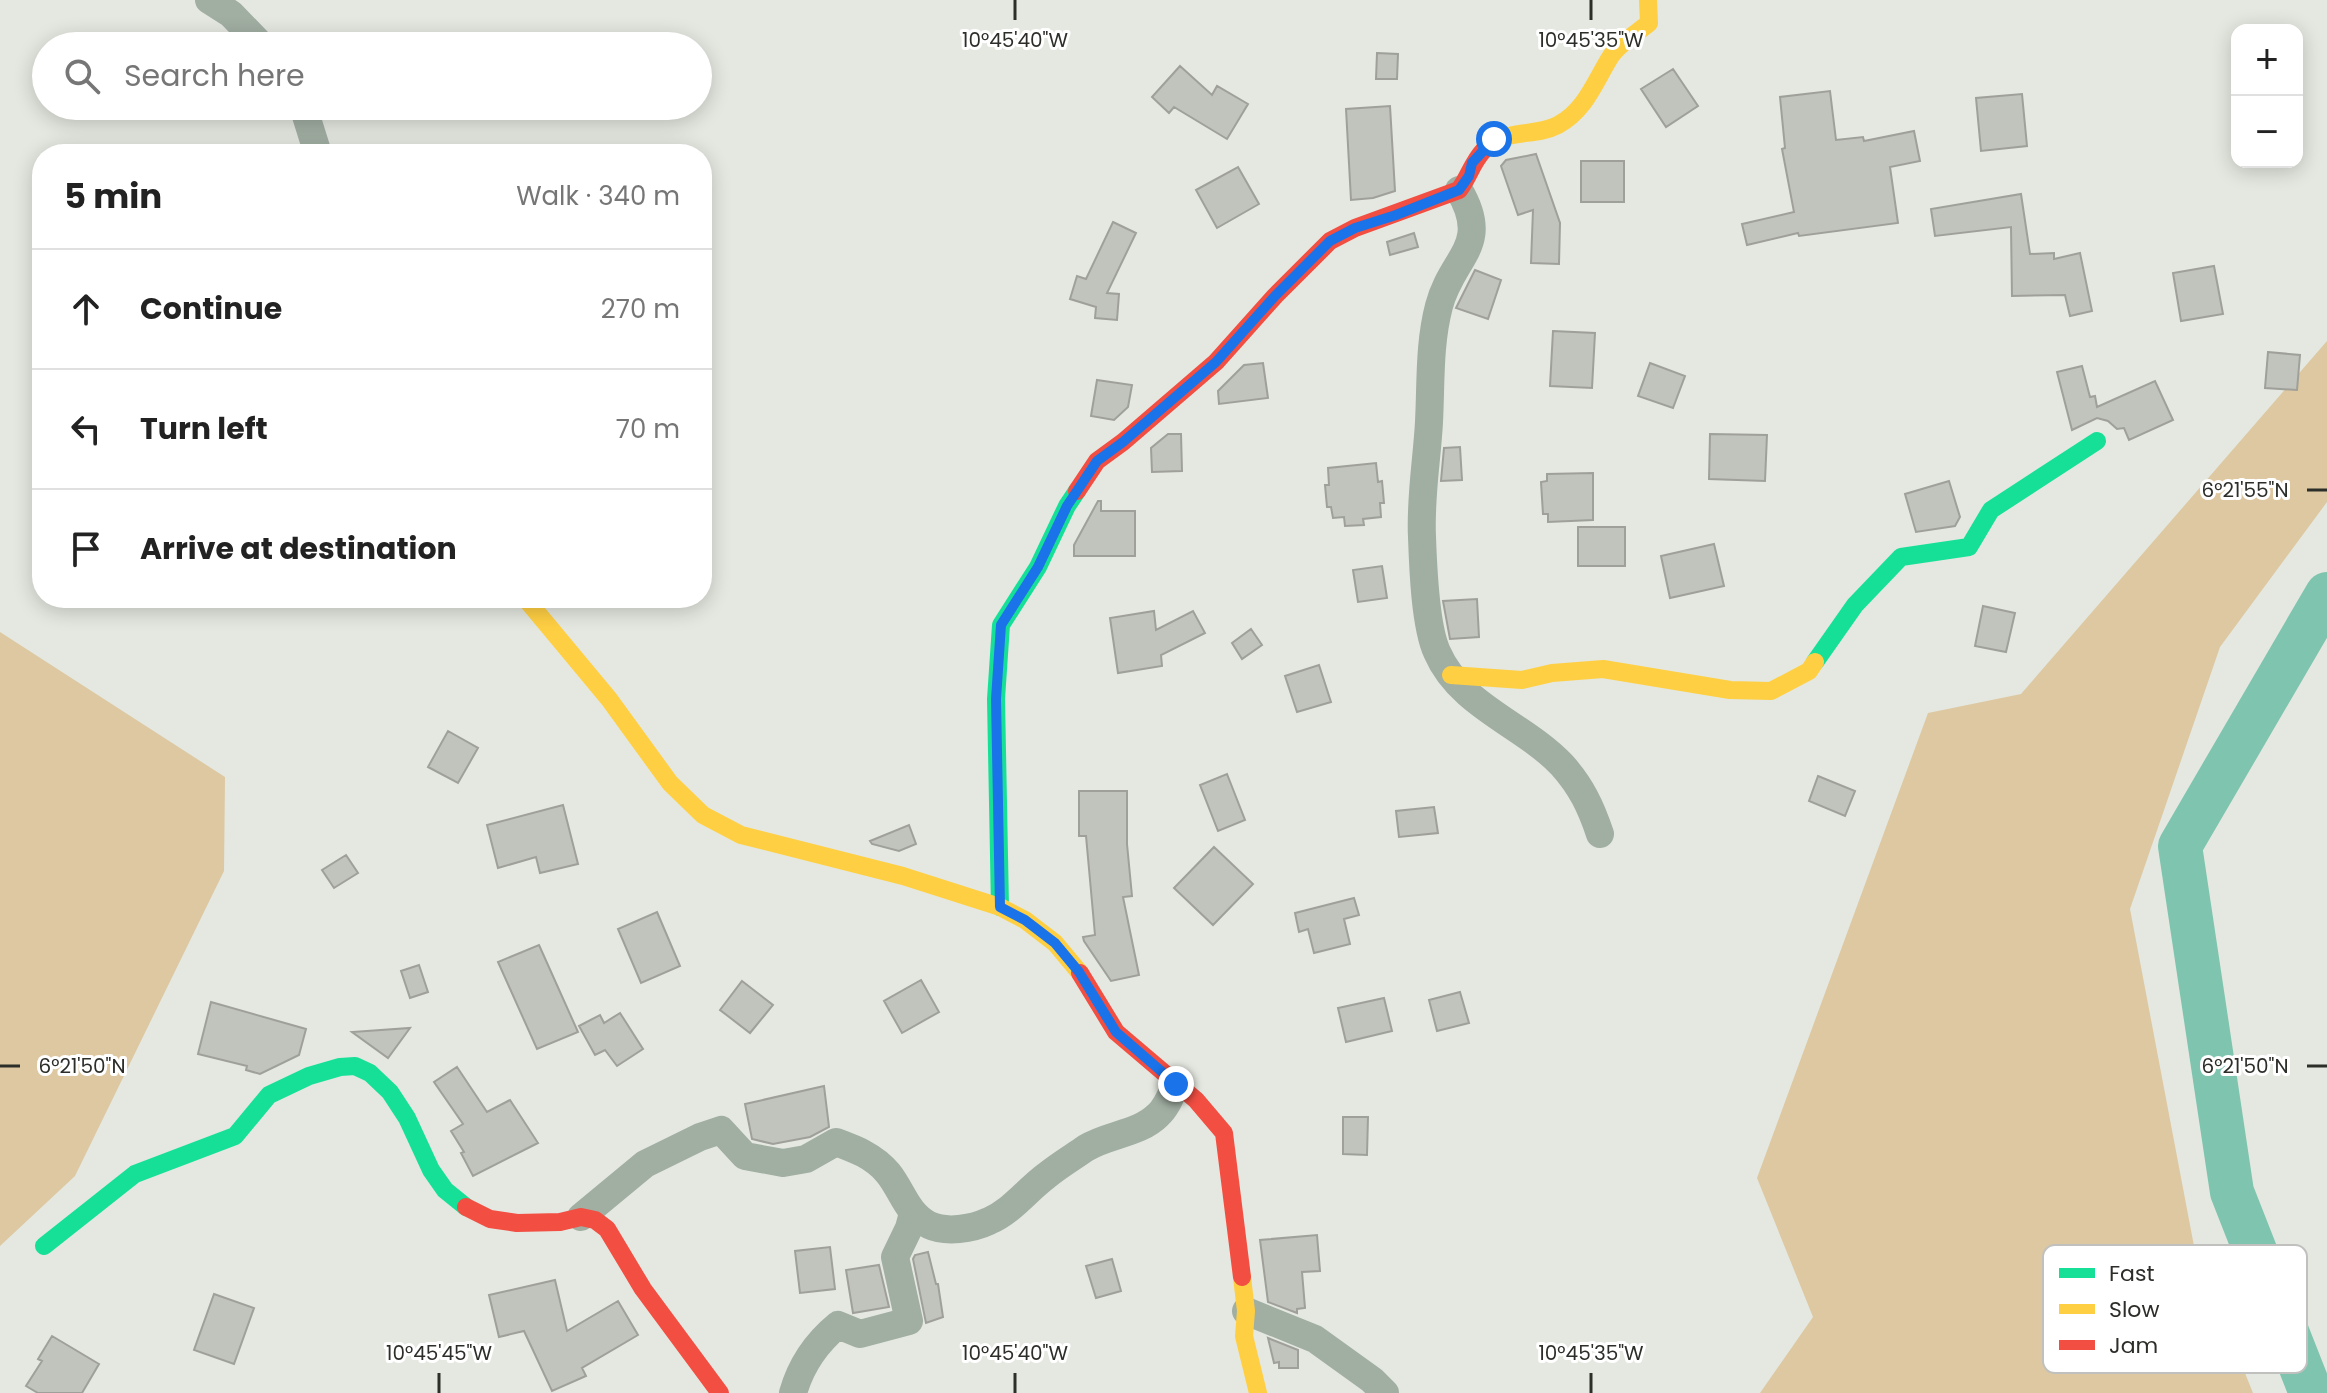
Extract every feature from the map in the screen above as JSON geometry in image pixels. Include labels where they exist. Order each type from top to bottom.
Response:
[{"type":"street","points":[[209,0],[231,14],[248,32]]},
{"type":"street","points":[[1000,907],[996,699],[1001,625],[1038,567],[1067,506],[1097,461],[1216,362],[1330,241],[1355,228],[1459,190],[1469,176],[1472,163],[1494,139],[1557,126],[1578,110],[1593,91],[1613,53],[1649,23],[1648,0]]},
{"type":"street","points":[[307,120],[315,144]]},
{"type":"street","points":[[1459,190],[1470,208],[1474,231],[1466,253],[1447,283],[1434,330],[1423,470],[1422,536],[1429,627],[1437,652],[1451,675],[1476,701],[1559,763],[1579,786],[1600,834]]},
{"type":"street","points":[[1451,675],[1522,680],[1552,673],[1603,669],[1730,690],[1771,691],[1809,671],[1855,605],[1901,557],[1969,547],[1991,510],[2097,441]]},
{"type":"street","points":[[533,608],[609,699],[670,783],[703,815],[741,835],[903,876],[1000,907],[1025,920],[1055,943],[1079,972],[1116,1032],[1196,1100],[1224,1133],[1246,1311],[1244,1336],[1258,1393]]},
{"type":"street","points":[[44,1246],[135,1174],[235,1136],[269,1095],[309,1076],[355,1066],[370,1073],[390,1092],[407,1118],[431,1170],[445,1190],[464,1206],[490,1219],[517,1223],[560,1222],[581,1217],[595,1220],[607,1229],[643,1289],[720,1393]]},
{"type":"street","points":[[581,1217],[645,1164],[721,1130],[745,1156],[783,1163],[806,1159],[836,1142],[861,1151],[888,1173],[913,1213],[929,1225],[947,1229],[967,1228],[988,1222],[1089,1146],[1144,1126],[1167,1105],[1176,1084]]},
{"type":"street","points":[[793,1393],[798,1375],[819,1340],[838,1325],[860,1334],[909,1321],[895,1257],[913,1213]]},
{"type":"street","points":[[1246,1311],[1315,1339],[1385,1393]]},
{"type":"shaded area","points":[[2327,341],[2327,502],[2220,647],[2130,909],[2194,1245],[2043,1245],[2043,1373],[2245,1373],[2253,1393],[1760,1393],[1813,1317],[1757,1178],[1928,713],[2021,694]]},
{"type":"shaded area","points":[[0,632],[225,777],[224,871],[75,1176],[0,1246]]},
{"type":"building","points":[[1377,53],[1398,54],[1397,79],[1376,79]]},
{"type":"building","points":[[1180,66],[1212,95],[1217,86],[1248,104],[1227,139],[1174,107],[1169,113],[1152,97]]},
{"type":"building","points":[[1673,69],[1698,106],[1666,127],[1641,89]]},
{"type":"building","points":[[1830,91],[1836,140],[1863,137],[1864,141],[1914,131],[1920,161],[1890,167],[1898,223],[1799,236],[1798,233],[1747,245],[1742,224],[1794,212],[1782,149],[1785,148],[1780,97]]},
{"type":"building","points":[[2022,94],[2027,146],[1981,151],[1976,98]]},
{"type":"building","points":[[1390,106],[1395,191],[1373,198],[1351,200],[1346,109]]},
{"type":"building","points":[[1536,154],[1560,223],[1559,264],[1531,263],[1533,210],[1518,215],[1501,166],[1506,160]]},
{"type":"building","points":[[1581,161],[1624,161],[1624,202],[1581,202]]},
{"type":"building","points":[[1238,167],[1259,204],[1217,228],[1196,190]]},
{"type":"building","points":[[2021,194],[2030,254],[2054,253],[2054,259],[2080,253],[2092,311],[2070,316],[2065,295],[2012,296],[2011,227],[1935,236],[1931,209]]},
{"type":"building","points":[[1113,222],[1136,233],[1107,293],[1119,294],[1117,320],[1095,318],[1096,307],[1070,299],[1077,276],[1086,279]]},
{"type":"building","points":[[1414,233],[1418,247],[1390,255],[1387,242]]},
{"type":"building","points":[[2214,266],[2223,314],[2181,321],[2173,273]]},
{"type":"building","points":[[1475,270],[1501,280],[1488,319],[1456,308]]},
{"type":"building","points":[[1553,331],[1595,333],[1592,388],[1550,386]]},
{"type":"building","points":[[2268,352],[2300,355],[2297,390],[2265,388]]},
{"type":"building","points":[[1263,363],[1268,398],[1219,404],[1218,391],[1244,365]]},
{"type":"building","points":[[1650,363],[1685,376],[1673,408],[1638,396]]},
{"type":"building","points":[[2082,366],[2090,397],[2095,396],[2097,407],[2155,381],[2173,420],[2129,440],[2124,428],[2117,429],[2108,421],[2097,418],[2072,430],[2057,372]]},
{"type":"building","points":[[1097,380],[1132,385],[1128,407],[1114,420],[1091,416]]},
{"type":"building","points":[[1168,434],[1181,434],[1182,471],[1152,472],[1151,448]]},
{"type":"building","points":[[1710,434],[1767,435],[1765,481],[1709,479]]},
{"type":"building","points":[[1460,447],[1462,480],[1441,481],[1444,448]]},
{"type":"building","points":[[1376,463],[1378,482],[1382,481],[1384,503],[1380,503],[1381,517],[1363,519],[1364,525],[1345,526],[1344,517],[1333,518],[1331,507],[1327,507],[1325,485],[1329,485],[1328,468]]},
{"type":"building","points":[[1593,473],[1593,520],[1548,522],[1548,514],[1543,514],[1541,482],[1547,481],[1547,474]]},
{"type":"building","points":[[1949,481],[1960,517],[1955,526],[1916,532],[1905,494]]},
{"type":"building","points":[[1098,501],[1101,501],[1101,511],[1135,511],[1135,556],[1074,556],[1074,545]]},
{"type":"building","points":[[1578,527],[1625,527],[1625,566],[1578,566]]},
{"type":"building","points":[[1714,544],[1724,586],[1670,598],[1661,556]]},
{"type":"building","points":[[1382,566],[1387,598],[1358,602],[1353,570]]},
{"type":"building","points":[[1477,599],[1479,637],[1450,639],[1443,601]]},
{"type":"building","points":[[1983,606],[2015,613],[2006,652],[1975,646]]},
{"type":"building","points":[[1154,611],[1156,630],[1193,611],[1205,633],[1161,655],[1162,666],[1118,673],[1110,618]]},
{"type":"building","points":[[1251,629],[1262,645],[1242,659],[1232,643]]},
{"type":"building","points":[[1319,665],[1331,702],[1297,712],[1285,676]]},
{"type":"building","points":[[448,731],[478,748],[458,783],[428,767]]},
{"type":"building","points":[[1227,774],[1245,820],[1218,831],[1200,785]]},
{"type":"building","points":[[1818,776],[1855,791],[1845,816],[1809,801]]},
{"type":"building","points":[[1079,791],[1127,791],[1127,844],[1132,896],[1123,897],[1139,975],[1111,981],[1084,941],[1083,937],[1095,935],[1086,836],[1079,836]]},
{"type":"building","points":[[563,805],[578,864],[540,873],[536,857],[498,868],[487,825]]},
{"type":"building","points":[[1434,807],[1438,833],[1399,837],[1396,811]]},
{"type":"building","points":[[909,825],[916,844],[899,851],[870,841]]},
{"type":"building","points":[[1214,847],[1253,884],[1213,925],[1174,888]]},
{"type":"building","points":[[346,855],[358,873],[334,888],[322,870]]},
{"type":"building","points":[[1354,898],[1359,915],[1344,919],[1350,944],[1314,953],[1308,929],[1299,932],[1295,913]]},
{"type":"building","points":[[657,912],[680,966],[641,983],[618,929]]},
{"type":"building","points":[[539,945],[578,1032],[537,1049],[498,962]]},
{"type":"building","points":[[419,965],[428,992],[410,998],[401,971]]},
{"type":"building","points":[[921,980],[939,1012],[902,1033],[884,1001]]},
{"type":"building","points":[[742,981],[773,1005],[750,1033],[720,1010]]},
{"type":"building","points":[[1460,992],[1469,1023],[1437,1031],[1429,1000]]},
{"type":"building","points":[[1384,998],[1392,1031],[1346,1042],[1338,1008]]},
{"type":"building","points":[[211,1002],[306,1029],[299,1055],[260,1074],[246,1070],[247,1066],[198,1054]]},
{"type":"building","points":[[620,1013],[643,1049],[617,1066],[605,1050],[595,1055],[579,1026],[600,1015],[604,1023]]},
{"type":"building","points":[[410,1028],[388,1058],[352,1032]]},
{"type":"building","points":[[457,1067],[487,1112],[510,1100],[538,1143],[473,1176],[461,1153],[464,1152],[451,1131],[463,1124],[434,1082]]},
{"type":"building","points":[[824,1086],[829,1127],[810,1137],[773,1144],[752,1139],[745,1104]]},
{"type":"building","points":[[1343,1117],[1368,1117],[1367,1155],[1343,1154]]},
{"type":"building","points":[[1317,1235],[1320,1271],[1302,1272],[1305,1308],[1297,1309],[1297,1313],[1268,1302],[1260,1240]]},
{"type":"building","points":[[830,1247],[835,1289],[800,1293],[795,1251]]},
{"type":"building","points":[[928,1252],[938,1284],[943,1317],[926,1323],[913,1259],[915,1255]]},
{"type":"building","points":[[1112,1259],[1121,1291],[1096,1298],[1086,1266]]},
{"type":"building","points":[[879,1265],[889,1307],[853,1313],[846,1270]]},
{"type":"building","points":[[555,1280],[567,1331],[618,1301],[638,1335],[582,1368],[586,1376],[552,1391],[524,1331],[499,1337],[489,1295]]},
{"type":"building","points":[[214,1294],[254,1308],[234,1364],[194,1350]]},
{"type":"building","points":[[52,1336],[99,1364],[82,1393],[38,1393],[26,1386],[42,1361],[38,1359]]},
{"type":"building","points":[[1268,1338],[1298,1350],[1298,1368],[1279,1368],[1279,1362],[1274,1363]]},
{"type":"waterway","points":[[2253,1245],[2232,1192],[2180,846],[2327,594]]},
{"type":"waterway","points":[[2303,1373],[2311,1393]]},
{"type":"traffic: fast","points":[[1815,662],[1855,605],[1901,557],[1969,547],[1991,510],[2097,441]]},
{"type":"traffic: fast","points":[[1000,907],[996,699],[1001,625],[1038,567],[1077,491]]},
{"type":"traffic: fast","points":[[44,1246],[135,1174],[235,1136],[269,1095],[309,1076],[340,1067],[355,1066],[370,1073],[390,1092],[407,1118],[431,1170],[445,1190],[466,1207]]},
{"type":"traffic: slow","points":[[1483,151],[1500,139],[1549,129],[1568,119],[1589,94],[1615,51],[1649,23],[1648,0]]},
{"type":"traffic: slow","points":[[533,608],[609,699],[670,783],[703,815],[741,835],[903,876],[1000,907],[1025,920],[1055,943],[1080,973]]},
{"type":"traffic: slow","points":[[1451,675],[1522,680],[1552,673],[1603,669],[1730,690],[1771,691],[1809,671],[1815,662]]},
{"type":"traffic: slow","points":[[1242,1277],[1246,1311],[1244,1336],[1258,1393]]},
{"type":"traffic: jam","points":[[1077,491],[1097,461],[1216,362],[1330,241],[1355,228],[1459,190],[1483,151]]},
{"type":"traffic: jam","points":[[1080,973],[1116,1032],[1196,1100],[1224,1133],[1242,1277]]},
{"type":"traffic: jam","points":[[466,1207],[490,1219],[517,1223],[560,1222],[581,1217],[595,1220],[607,1229],[643,1289],[720,1393]]},
{"type":"route","points":[[1176,1084],[1116,1032],[1079,972],[1055,943],[1025,920],[1000,907],[996,699],[1001,625],[1038,567],[1067,506],[1097,461],[1216,362],[1330,241],[1355,228],[1459,190],[1469,176],[1472,163],[1494,139]]}]
